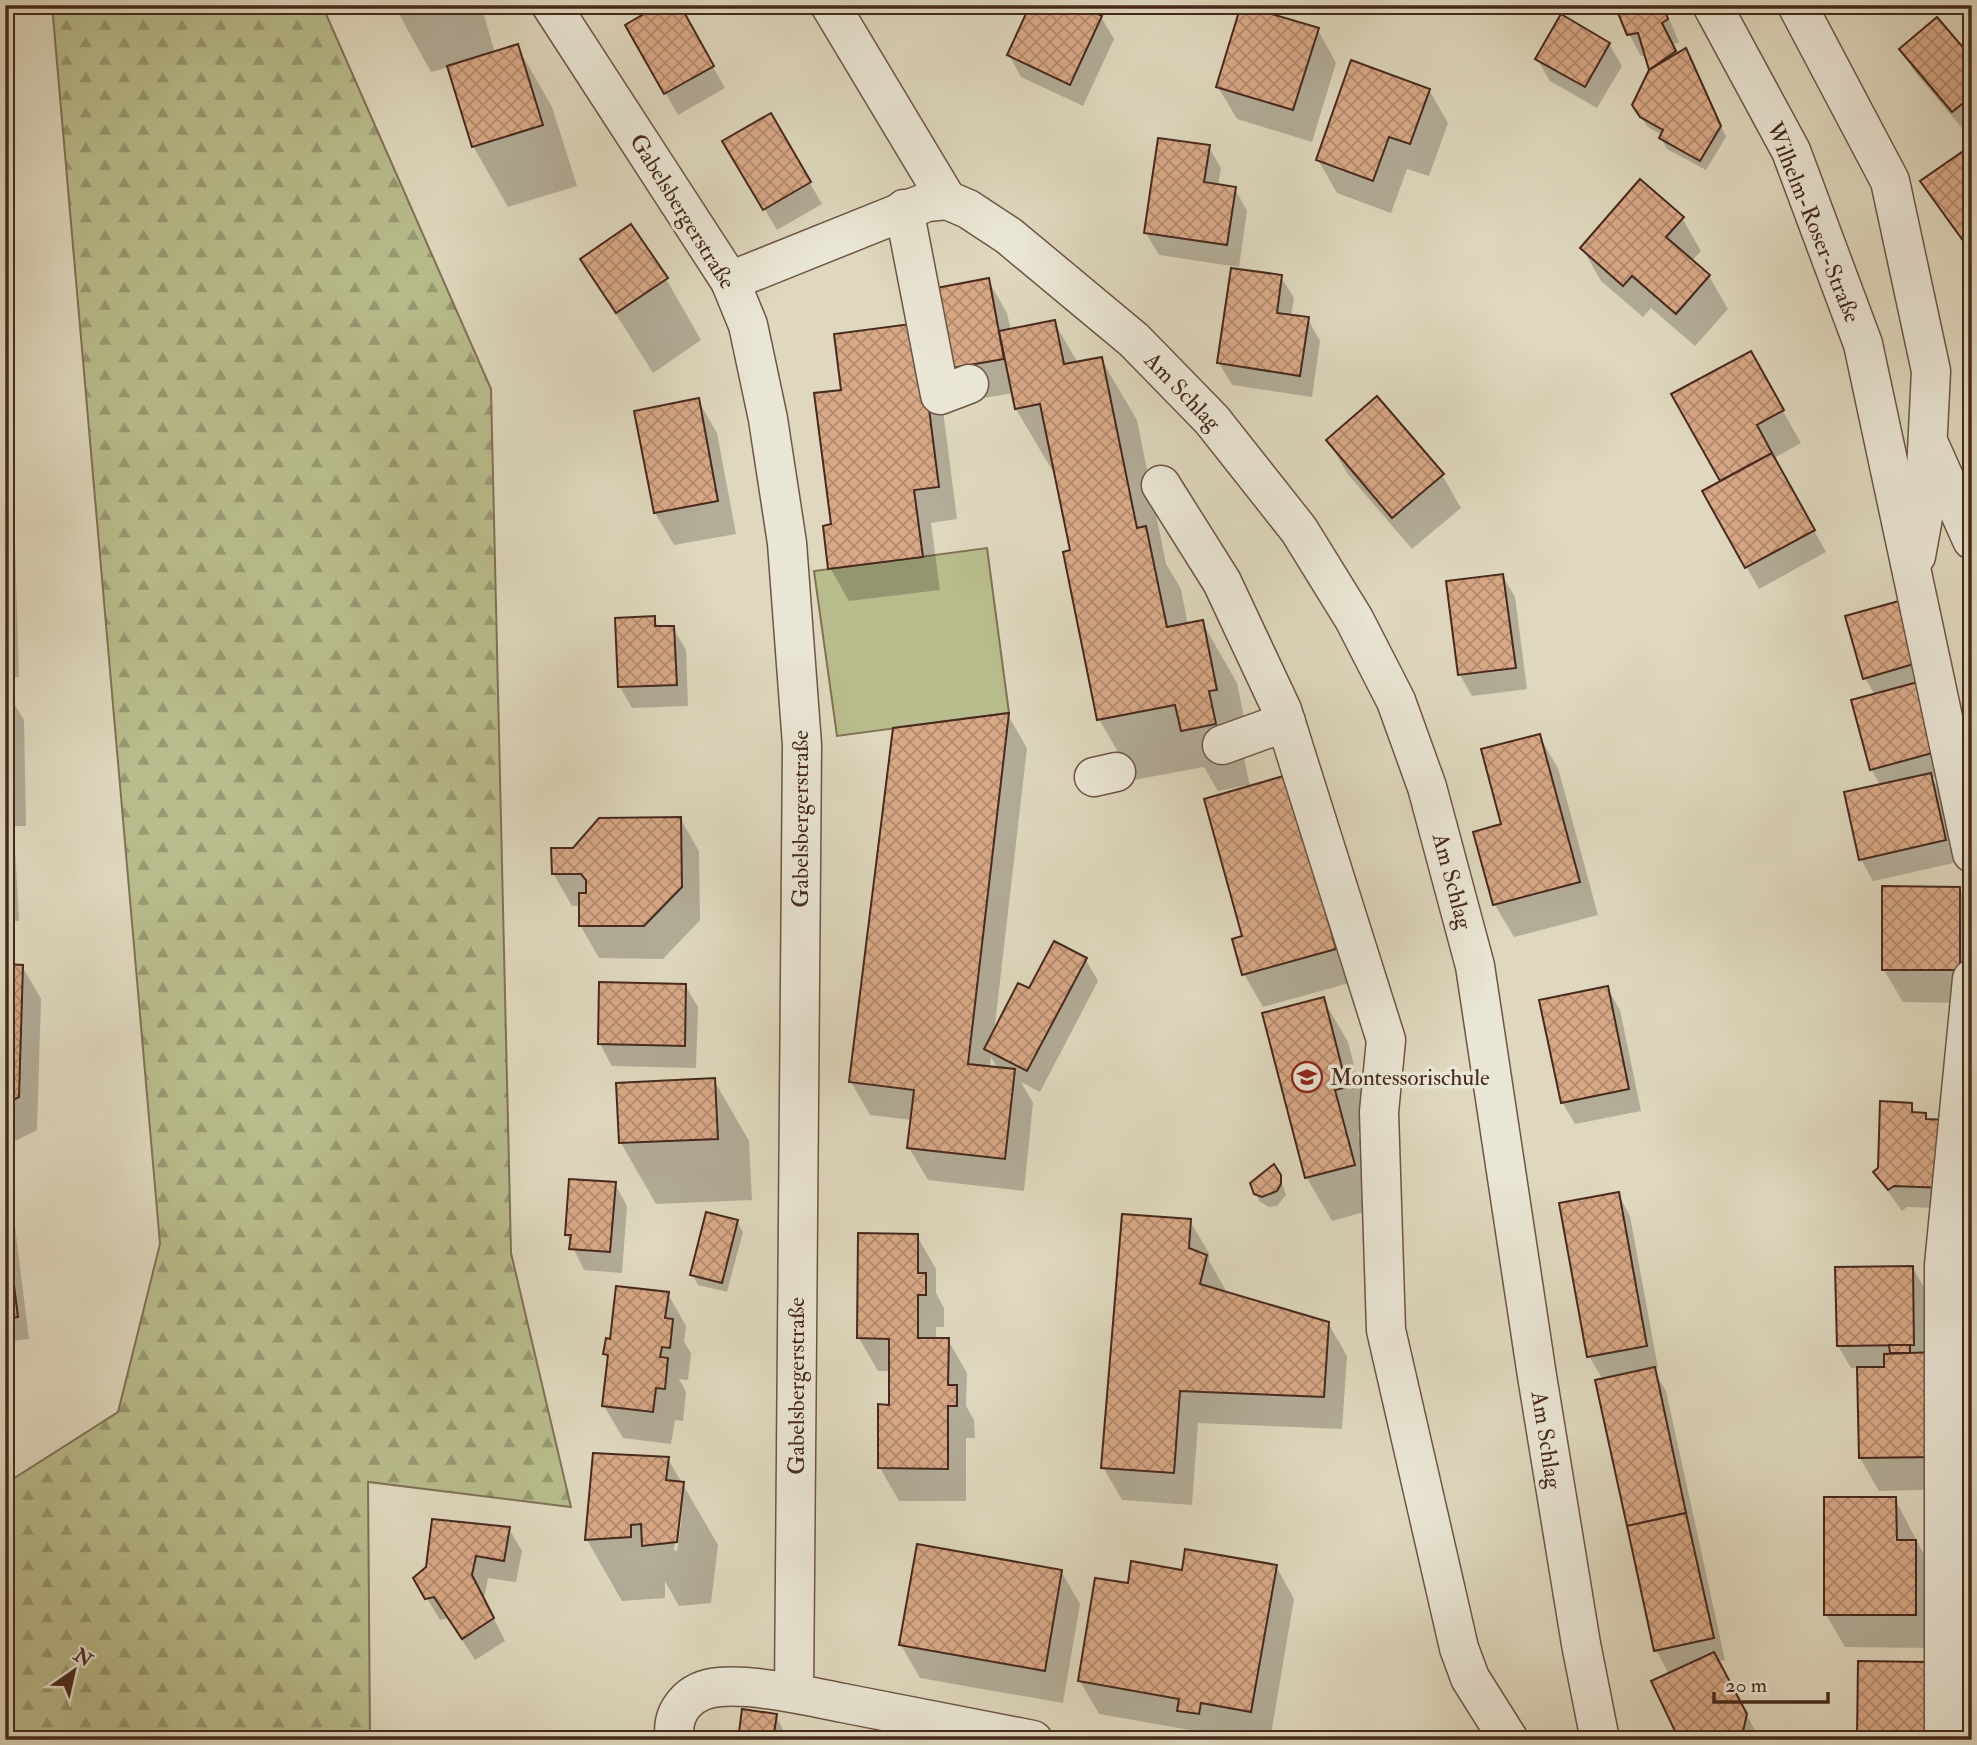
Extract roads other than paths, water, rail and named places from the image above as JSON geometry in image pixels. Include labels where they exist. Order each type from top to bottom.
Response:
[{"type":"street","name":"Gabelsbergerstraße","points":[[551,5],[730,281],[748,324],[768,419],[787,544],[802,745],[794,1693]]},
{"type":"street","points":[[730,281],[904,209],[947,200],[830,5]]},
{"type":"street","name":"Wilhelm-Roser-Straße","points":[[1712,5],[1791,151],[1863,344],[1972,853]]},
{"type":"street","name":"Wilhelm-Roser-Straße","points":[[1797,5],[1890,181],[1931,370],[1924,512],[1912,575]]},
{"type":"street","name":"Am Schlag","points":[[947,200],[968,209],[1048,266],[1134,340],[1212,420],[1299,530],[1354,619],[1396,701],[1427,788],[1475,966],[1537,1376],[1583,1658],[1600,1740]]},
{"type":"street","points":[[904,209],[940,395],[969,384]]},
{"type":"street","name":"Wilhelm-Roser-Straße","points":[[1867,369],[1928,441],[1972,540]]},
{"type":"street","points":[[1161,485],[1222,582],[1286,722],[1386,1040],[1379,1112],[1386,1330],[1418,1479],[1459,1648],[1470,1678],[1509,1740]]},
{"type":"street","points":[[1222,745],[1286,722]]},
{"type":"street","points":[[1944,1740],[1944,1265],[1972,979]]},
{"type":"street","points":[[675,1740],[674,1716],[680,1706],[703,1691],[720,1686],[794,1693],[1033,1740]]},
{"type":"place","name":"Montessorischule","points":[[1307,1077]]}]
